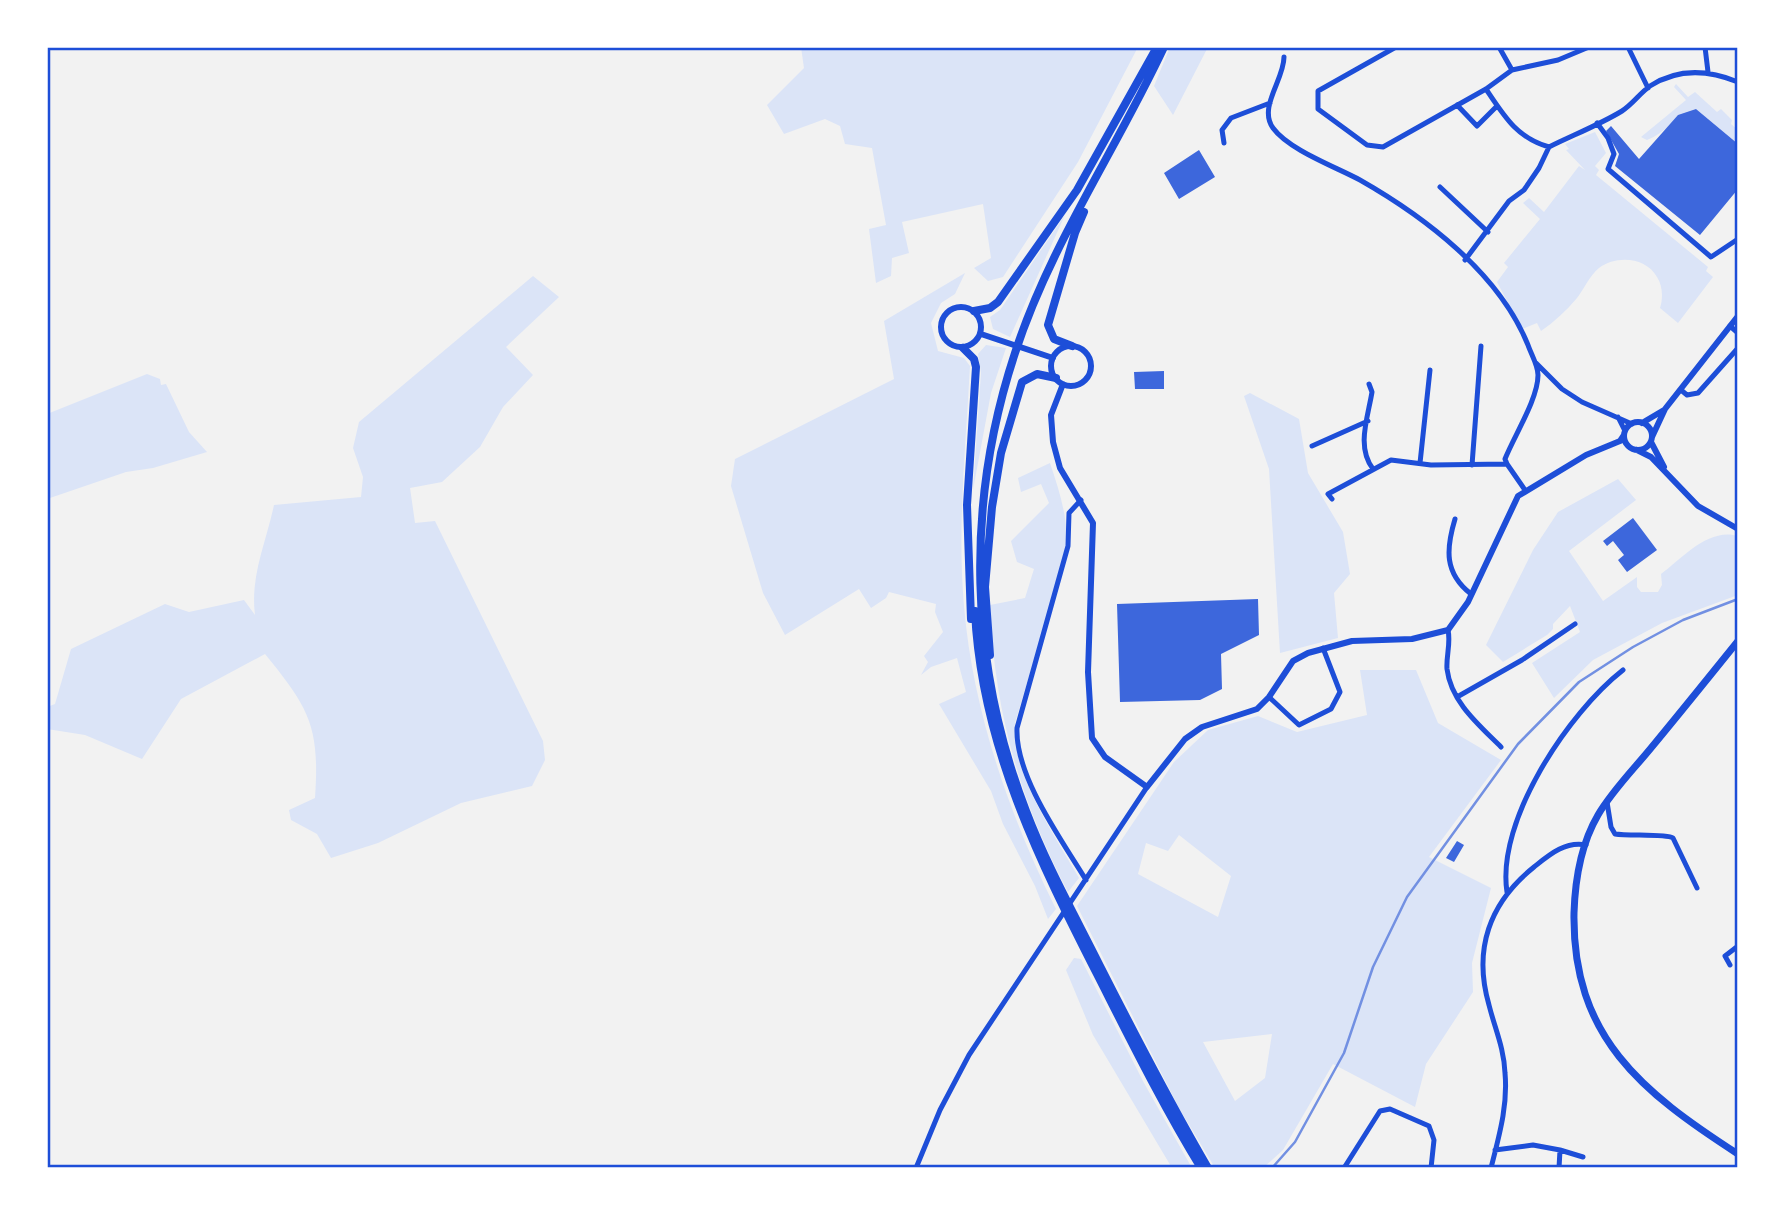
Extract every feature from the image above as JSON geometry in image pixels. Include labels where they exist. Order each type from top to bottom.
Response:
[{"type":"main road","points":[[974,311],[990,308],[998,302],[1054,225],[1161,47]]},
{"type":"main road","points":[[1003,766],[980,660],[975,622],[974,550],[986,446],[1013,350],[1061,245],[1161,47]]},
{"type":"main road","points":[[1072,346],[1054,339],[1048,330],[1048,319],[1059,280],[1074,233],[1133,119],[1161,47]]},
{"type":"main road","points":[[963,348],[970,354],[976,367],[967,505],[970,607],[981,689],[1003,766],[1042,867],[1165,1106],[1201,1168]]},
{"type":"main road","points":[[1013,350],[988,456],[979,542],[982,635],[1003,741],[1025,810],[1057,882],[1150,1065],[1208,1168]]},
{"type":"main road","points":[[1003,741],[985,587],[996,476],[1022,382],[1037,374],[1059,381]]},
{"type":"main road","points":[[1738,641],[1597,817],[1586,845],[1575,896],[1574,926],[1576,959],[1591,1012],[1616,1055],[1636,1079],[1689,1122],[1738,1154]]},
{"type":"street","points":[[1396,47],[1318,91],[1318,109],[1367,145],[1383,147],[1486,89],[1512,70],[1558,60],[1589,47]]},
{"type":"street","points":[[1499,47],[1512,70]]},
{"type":"street","points":[[1628,47],[1648,88]]},
{"type":"street","points":[[1705,47],[1708,72]]},
{"type":"street","points":[[1284,57],[1284,69],[1269,103],[1273,128],[1299,148],[1361,181],[1415,215],[1465,260],[1481,270],[1505,299],[1538,374],[1534,392],[1505,459],[1525,489]]},
{"type":"street","points":[[1465,260],[1509,201],[1524,190],[1549,147],[1634,103],[1648,88],[1668,77],[1708,72],[1738,82]]},
{"type":"street","points":[[1486,89],[1514,129],[1531,142],[1549,147]]},
{"type":"street","points":[[1224,143],[1222,130],[1231,118],[1269,103]]},
{"type":"street","points":[[1457,105],[1477,126],[1497,106]]},
{"type":"street","points":[[1597,123],[1608,138],[1614,154],[1608,169],[1712,257],[1738,239]]},
{"type":"street","points":[[1440,187],[1488,232]]},
{"type":"street","points":[[964,307],[974,311],[981,321],[981,334],[974,344],[963,348],[947,341],[941,323],[953,309],[964,307]]},
{"type":"street","points":[[1634,449],[1651,439],[1665,409],[1738,316]]},
{"type":"street","points":[[1730,326],[1738,333]]},
{"type":"street","points":[[981,334],[1053,358]]},
{"type":"street","points":[[1059,381],[1080,384],[1090,370],[1086,352],[1072,346],[1060,349],[1053,358],[1051,368],[1059,381],[1052,415],[1053,442],[1060,468],[1090,514],[1093,531],[1088,661],[1092,738],[1105,757],[1147,787]]},
{"type":"street","points":[[1472,465],[1481,346]]},
{"type":"street","points":[[1681,390],[1687,395],[1698,393],[1738,348]]},
{"type":"street","points":[[1534,361],[1562,389],[1582,402],[1613,413],[1632,424],[1642,423],[1665,409]]},
{"type":"street","points":[[1420,463],[1430,370]]},
{"type":"street","points":[[1369,384],[1372,391],[1363,447],[1365,458],[1373,469]]},
{"type":"street","points":[[1613,413],[1622,421],[1634,449]]},
{"type":"street","points":[[1312,446],[1368,421]]},
{"type":"street","points":[[1642,423],[1649,427],[1651,439],[1667,472]]},
{"type":"street","points":[[1500,747],[1466,713],[1457,697],[1447,667],[1448,630],[1471,594],[1518,496],[1525,489],[1620,441],[1632,424]]},
{"type":"street","points":[[1601,449],[1634,449],[1651,457],[1698,506],[1738,529]]},
{"type":"street","points":[[1332,499],[1328,494],[1391,460],[1472,465],[1507,464]]},
{"type":"street","points":[[1081,500],[1069,513],[1068,545],[1017,728],[1017,740],[1031,783],[1086,880]]},
{"type":"street","points":[[1455,519],[1448,545],[1451,571],[1471,594]]},
{"type":"street","points":[[1457,697],[1522,660],[1575,624]]},
{"type":"street","points":[[916,1168],[940,1110],[969,1055],[1147,787],[1185,739],[1202,727],[1244,715],[1269,697],[1293,661],[1323,648],[1352,641],[1412,639],[1448,630]]},
{"type":"street","points":[[1269,697],[1299,725],[1331,709],[1340,692],[1323,648]]},
{"type":"street","points":[[1507,892],[1507,853],[1537,777],[1581,708],[1623,670]]},
{"type":"street","points":[[1607,802],[1611,827],[1615,834],[1637,838],[1668,834],[1673,838],[1697,888]]},
{"type":"street","points":[[1491,1168],[1506,1108],[1506,1074],[1503,1043],[1489,1006],[1481,970],[1491,916],[1507,892],[1551,854],[1576,843],[1586,845]]},
{"type":"street","points":[[1730,965],[1725,956],[1738,946]]},
{"type":"street","points":[[1344,1168],[1380,1111],[1390,1109],[1429,1126],[1434,1140],[1431,1168]]},
{"type":"street","points":[[1495,1150],[1533,1145],[1583,1157]]},
{"type":"street","points":[[1559,1168],[1560,1150]]},
{"type":"shaded area","points":[[801,47],[1138,47],[1078,162],[1003,277],[988,281],[974,268],[991,258],[983,204],[902,222],[909,253],[892,258],[891,276],[876,283],[869,229],[886,225],[872,148],[845,144],[840,126],[825,119],[784,134],[767,105],[804,68]]},
{"type":"shaded area","points":[[1170,47],[1208,47],[1173,115],[1154,86]]},
{"type":"shaded area","points":[[1676,84],[1688,97],[1695,92],[1717,112],[1721,109],[1738,130],[1738,144],[1696,109],[1654,137],[1647,140],[1641,137],[1686,100],[1674,87]]},
{"type":"shaded area","points":[[1595,132],[1606,153],[1595,166],[1599,170],[1596,175],[1708,267],[1706,271],[1713,277],[1678,323],[1660,308],[1661,288],[1652,270],[1630,260],[1614,261],[1599,268],[1573,303],[1546,328],[1541,331],[1537,323],[1522,329],[1497,282],[1508,267],[1504,263],[1540,219],[1523,203],[1529,198],[1544,212],[1579,166],[1585,170],[1566,150],[1569,149],[1565,144]]},
{"type":"shaded area","points":[[1065,215],[1010,337],[993,329],[990,317],[1000,310]]},
{"type":"shaded area","points":[[965,273],[955,294],[941,303],[931,323],[938,351],[964,358],[970,366],[961,546],[969,646],[996,762],[1023,836],[1056,909],[1048,919],[1035,886],[1003,824],[991,791],[939,704],[966,692],[957,658],[931,667],[921,675],[928,662],[924,656],[943,632],[935,612],[936,604],[889,592],[886,598],[871,608],[859,589],[785,635],[763,593],[731,486],[735,459],[894,379],[884,321]]},
{"type":"shaded area","points":[[533,276],[559,297],[506,347],[533,375],[503,407],[480,447],[442,482],[410,488],[415,523],[435,521],[543,741],[545,760],[532,786],[461,803],[378,843],[331,858],[317,834],[291,820],[289,810],[315,798],[313,735],[301,704],[265,654],[181,699],[142,759],[85,735],[47,729],[47,707],[55,704],[71,649],[165,604],[189,612],[244,600],[255,615],[257,573],[274,505],[361,497],[363,477],[353,448],[359,422]]},
{"type":"shaded area","points":[[986,345],[1006,348],[991,393],[973,490],[981,373],[978,354]]},
{"type":"shaded area","points":[[147,374],[160,379],[161,385],[166,384],[189,432],[207,452],[153,468],[126,472],[47,499],[47,414]]},
{"type":"shaded area","points":[[1250,393],[1299,419],[1308,473],[1343,532],[1350,574],[1334,593],[1338,638],[1280,653],[1269,469],[1244,396]]},
{"type":"shaded area","points":[[1050,463],[1065,517],[1066,551],[1015,723],[1015,741],[1019,761],[1036,803],[1079,878],[1068,892],[1036,822],[1012,753],[997,681],[990,605],[1025,598],[1034,569],[1017,562],[1011,541],[1049,503],[1041,484],[1021,492],[1018,478]]},
{"type":"shaded area","points":[[1618,479],[1636,500],[1569,551],[1603,601],[1637,577],[1637,587],[1641,592],[1658,592],[1662,585],[1661,574],[1696,546],[1727,534],[1738,536],[1738,595],[1662,623],[1593,660],[1554,698],[1532,663],[1580,632],[1570,606],[1553,624],[1553,629],[1547,635],[1503,662],[1486,645],[1533,550],[1558,512]]},
{"type":"shaded area","points":[[1360,670],[1416,670],[1438,723],[1501,760],[1429,857],[1491,888],[1472,963],[1473,992],[1426,1064],[1415,1107],[1333,1064],[1283,1150],[1263,1168],[1215,1168],[1179,1108],[1077,906],[1174,762],[1208,730],[1258,716],[1297,732],[1367,715]],"holes":[[[1179,835],[1231,876],[1218,917],[1138,874],[1146,843],[1168,851]],[[1272,1034],[1265,1078],[1235,1101],[1203,1042]]]},
{"type":"shaded area","points":[[1074,958],[1081,959],[1144,1083],[1192,1168],[1172,1168],[1093,1035],[1066,970]]},
{"type":"building","points":[[1696,109],[1738,144],[1738,189],[1700,235],[1615,166],[1619,154],[1606,131],[1611,126],[1639,159],[1678,115]]},
{"type":"building","points":[[1199,150],[1215,177],[1179,199],[1164,173]]},
{"type":"building","points":[[1164,371],[1164,389],[1135,389],[1134,372]]},
{"type":"building","points":[[1633,518],[1657,550],[1627,572],[1618,560],[1624,555],[1613,541],[1607,546],[1603,541]]},
{"type":"building","points":[[1258,599],[1259,635],[1221,654],[1222,689],[1200,700],[1120,702],[1117,604]]},
{"type":"building","points":[[1457,841],[1464,845],[1454,862],[1446,858]]},
{"type":"railway","points":[[1272,1168],[1295,1142],[1344,1053],[1373,967],[1407,897],[1518,744],[1579,682],[1633,647],[1683,620],[1738,599]]}]
